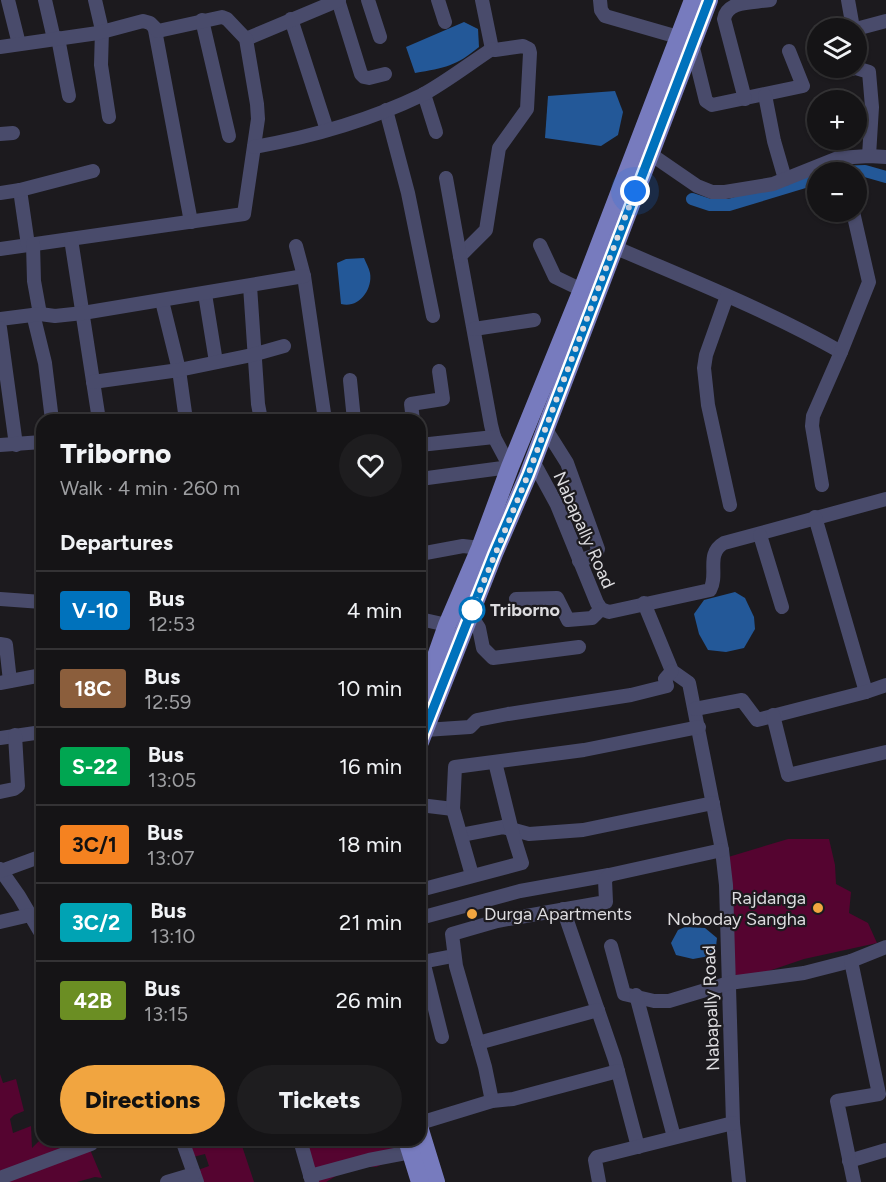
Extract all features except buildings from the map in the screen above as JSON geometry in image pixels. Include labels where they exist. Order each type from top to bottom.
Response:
[{"type":"main road","points":[[426,685],[447,625],[480,548],[510,467],[699,5]]},
{"type":"main road","points":[[426,726],[530,468],[614,246],[649,153],[685,40]]},
{"type":"main road","points":[[409,1146],[420,1182]]},
{"type":"main road","points":[[425,1146],[436,1182]]},
{"type":"street","points":[[8,0],[19,44]]},
{"type":"street","points":[[45,0],[69,96]]},
{"type":"street","points":[[94,0],[102,30],[101,65],[109,117]]},
{"type":"street","points":[[246,39],[339,0],[361,74],[369,78],[385,74]]},
{"type":"street","points":[[368,0],[380,37]]},
{"type":"street","points":[[438,0],[445,22]]},
{"type":"street","points":[[482,0],[492,49]]},
{"type":"street","points":[[600,0],[601,10],[605,16],[685,40],[708,104],[745,99],[802,86],[789,51]]},
{"type":"street","points":[[745,99],[723,19],[724,15],[734,6],[770,0]]},
{"type":"street","points":[[848,0],[852,18]]},
{"type":"street","points":[[0,249],[244,214],[258,112],[246,39],[225,18],[219,17],[156,30]]},
{"type":"street","points":[[291,19],[327,130]]},
{"type":"street","points":[[202,20],[229,136]]},
{"type":"street","points":[[0,47],[56,39],[143,21],[152,24],[156,30],[191,222]]},
{"type":"street","points":[[867,26],[886,21]]},
{"type":"street","points":[[254,147],[327,130],[386,110],[424,94],[492,49],[523,46],[529,49],[528,103],[524,116],[499,148],[486,230],[460,256]]},
{"type":"street","points":[[867,71],[869,72],[872,107],[869,156]]},
{"type":"street","points":[[424,94],[436,132]]},
{"type":"street","points":[[765,95],[774,141],[785,179]]},
{"type":"street","points":[[386,110],[408,193],[433,316]]},
{"type":"street","points":[[649,153],[697,186],[712,192],[772,184],[838,158],[886,157]]},
{"type":"street","points":[[0,193],[93,171]]},
{"type":"street","points":[[426,478],[510,467],[494,437],[446,178]]},
{"type":"street","points":[[21,189],[40,314]]},
{"type":"street","points":[[822,485],[812,426],[813,416],[869,282],[855,222]]},
{"type":"street","points":[[71,239],[98,414]]},
{"type":"street","points":[[540,245],[555,277],[582,290]]},
{"type":"street","points":[[296,246],[304,276],[324,414]]},
{"type":"street","points":[[614,246],[727,296],[825,342],[841,352]]},
{"type":"street","points":[[0,319],[40,314],[55,316],[83,313],[304,276]]},
{"type":"street","points":[[250,286],[260,414]]},
{"type":"street","points":[[204,294],[216,362]]},
{"type":"street","points":[[727,296],[706,355],[704,368],[708,405],[730,505]]},
{"type":"street","points":[[162,301],[179,370],[185,414]]},
{"type":"street","points":[[40,314],[34,318],[45,363],[51,414]]},
{"type":"street","points":[[474,329],[534,320]]},
{"type":"street","points":[[0,328],[16,445]]},
{"type":"street","points":[[93,382],[179,370],[284,346]]},
{"type":"street","points":[[412,414],[411,404],[443,399],[439,371]]},
{"type":"street","points":[[350,380],[353,414]]},
{"type":"street","points":[[545,428],[567,463],[598,549],[596,555],[579,561]]},
{"type":"street","points":[[426,444],[494,437]]},
{"type":"street","points":[[0,446],[36,443]]},
{"type":"street","name":"Nabapally Road","points":[[510,467],[530,468],[557,505],[601,609],[609,612],[644,603],[672,671],[689,683],[722,850],[726,885],[733,1123],[739,1182]]},
{"type":"street","points":[[644,603],[710,590],[713,585],[714,553],[717,547],[724,543],[886,499]]},
{"type":"street","points":[[815,517],[866,692]]},
{"type":"street","points":[[760,535],[782,607]]},
{"type":"street","points":[[426,553],[463,546],[480,548]]},
{"type":"street","points":[[516,599],[557,598],[568,620],[592,618],[601,609]]},
{"type":"street","points":[[0,599],[36,602]]},
{"type":"street","points":[[471,614],[479,628],[483,648],[493,657],[579,647]]},
{"type":"street","points":[[426,620],[447,625]]},
{"type":"street","points":[[0,644],[6,645],[5,682],[36,676]]},
{"type":"street","points":[[426,735],[470,727],[477,720],[666,686],[665,679],[672,671]]},
{"type":"street","points":[[695,709],[742,700],[757,720],[886,685]]},
{"type":"street","points":[[773,715],[788,775],[886,752]]},
{"type":"street","points":[[472,875],[453,809],[455,767],[584,750],[699,727]]},
{"type":"street","points":[[0,738],[36,733]]},
{"type":"street","points":[[0,792],[18,786],[15,735]]},
{"type":"street","points":[[426,888],[522,863],[495,762]]},
{"type":"street","points":[[461,835],[504,827],[529,834],[583,830],[713,802]]},
{"type":"street","points":[[426,806],[453,809]]},
{"type":"street","points":[[426,916],[520,891],[609,875],[722,850]]},
{"type":"street","points":[[36,858],[0,870],[36,924]]},
{"type":"street","points":[[492,1101],[453,956],[452,936],[454,932],[497,921],[606,902],[605,880],[609,875]]},
{"type":"street","points":[[563,909],[618,1071],[638,1147]]},
{"type":"street","points":[[0,922],[36,925]]},
{"type":"street","points":[[610,946],[624,994],[654,1001],[669,1001],[729,983],[804,973],[851,961],[886,947]]},
{"type":"street","points":[[426,959],[453,956]]},
{"type":"street","points":[[851,961],[879,1094],[837,1101],[854,1182]]},
{"type":"street","points":[[426,975],[442,1036]]},
{"type":"street","points":[[636,995],[674,1137]]},
{"type":"street","points":[[478,1043],[598,1010]]},
{"type":"street","points":[[426,1121],[492,1101],[513,1100],[618,1071]]},
{"type":"street","points":[[599,1182],[595,1160],[597,1157],[733,1123]]},
{"type":"street","points":[[0,1178],[86,1146]]},
{"type":"street","points":[[167,1182],[195,1178],[184,1146]]},
{"type":"street","points":[[302,1146],[311,1179],[409,1146]]},
{"type":"street","points":[[849,1161],[886,1150]]},
{"type":"shaded area","points":[[788,839],[829,839],[835,865],[836,884],[851,892],[849,913],[868,923],[877,943],[804,959],[736,982],[725,858]]},
{"type":"shaded area","points":[[0,1074],[3,1083],[16,1079],[24,1111],[10,1119],[13,1133],[31,1126],[32,1148],[36,1144],[36,1146],[53,1146],[54,1148],[57,1146],[89,1146],[102,1178],[95,1177],[77,1182],[0,1182]]},
{"type":"shaded area","points":[[191,1146],[242,1146],[254,1182],[203,1182],[198,1170],[209,1166],[205,1154],[193,1157]]},
{"type":"shaded area","points":[[305,1146],[409,1146],[411,1152],[376,1167],[354,1165],[326,1182],[315,1182]]},
{"type":"water","points":[[464,22],[478,29],[479,47],[450,65],[415,73],[406,47]]},
{"type":"water","points":[[615,91],[623,112],[618,135],[601,146],[545,138],[548,96]]},
{"type":"water","points":[[364,258],[370,273],[367,292],[353,304],[341,304],[337,263],[346,259]]},
{"type":"water","points":[[735,592],[745,598],[754,617],[755,629],[744,648],[726,652],[708,650],[699,634],[694,614],[704,600]]},
{"type":"water","points":[[685,927],[705,928],[717,938],[715,955],[693,959],[676,955],[671,943],[678,930]]},
{"type":"waterway","points":[[867,172],[886,177]]},
{"type":"waterway","points":[[692,199],[710,205],[729,205],[807,181]]},
{"type":"bus line","name":"V-10","points":[[426,727],[494,554],[528,475],[709,0]]},
{"type":"place","name":"Triborno","points":[[472,610]]},
{"type":"place","name":"Rajdanga Noboday Sangha","points":[[818,908]]},
{"type":"place","name":"Durga Apartments","points":[[472,914]]},
{"type":"route","points":[[472,610],[528,475],[635,191]]}]
